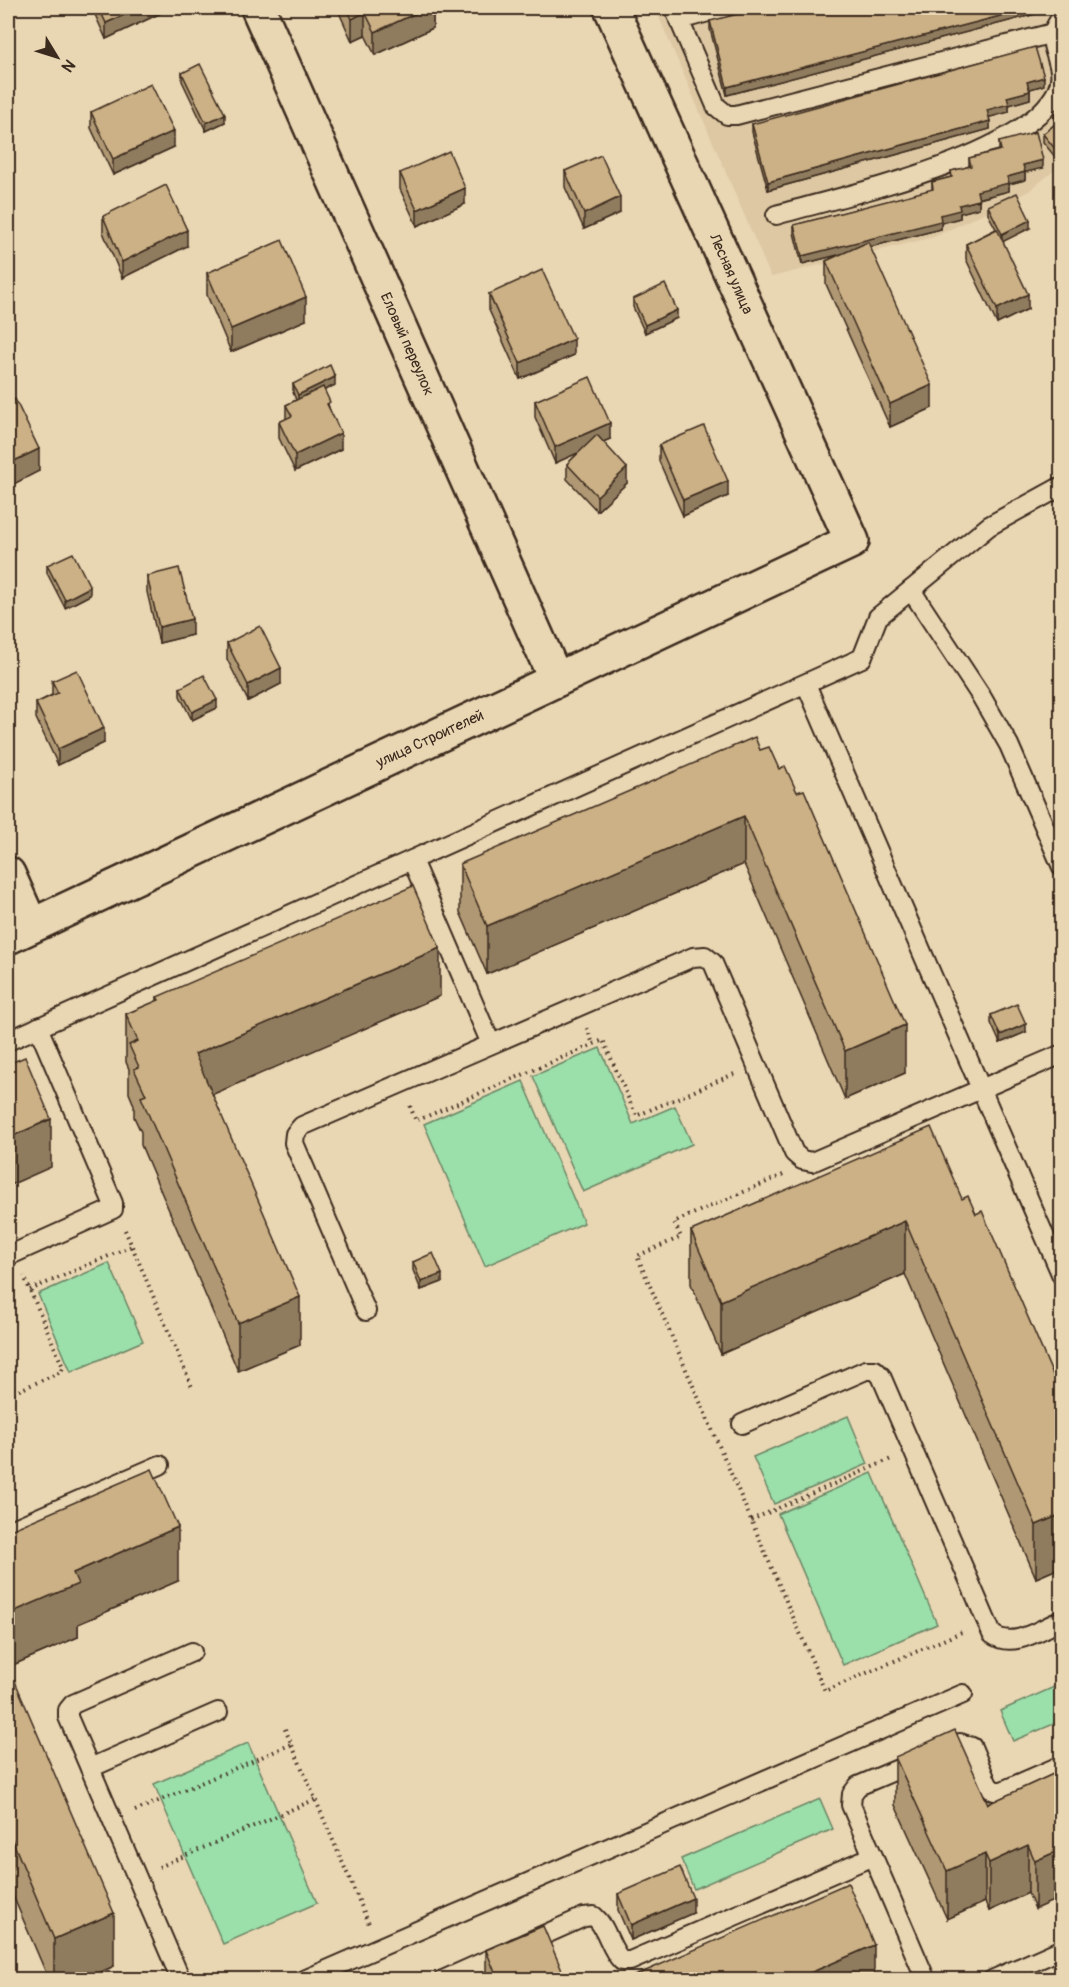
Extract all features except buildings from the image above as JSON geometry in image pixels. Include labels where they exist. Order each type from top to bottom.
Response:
[{"type":"street","name":"Еловый переулок","points":[[258,8],[556,680]]},
{"type":"street","name":"Лесная улица","points":[[610,8],[852,541]]},
{"type":"street","name":"улица Строителей","points":[[19,932],[852,541]]},
{"type":"street","points":[[8,874],[19,932]]},
{"type":"lane","points":[[723,8],[676,14],[716,106],[727,115],[1053,33]]},
{"type":"lane","points":[[776,215],[946,166],[1031,121],[1057,91],[1061,76],[1053,33],[1062,16]]},
{"type":"lane","points":[[8,1041],[862,658],[878,617],[989,526],[1062,486]]},
{"type":"lane","points":[[911,590],[981,696],[1009,745],[1062,867]]},
{"type":"lane","points":[[806,684],[1062,1276]]},
{"type":"lane","points":[[412,860],[491,1044]]},
{"type":"lane","points":[[366,1311],[294,1143],[295,1134],[302,1126],[693,957],[705,956],[713,963],[795,1153],[802,1160],[812,1162],[1062,1054]]},
{"type":"lane","points":[[11,1255],[113,1209],[113,1203],[38,1027]]},
{"type":"lane","points":[[742,1424],[866,1370],[875,1370],[881,1376],[992,1634],[1002,1641],[1014,1641],[1062,1620]]},
{"type":"lane","points":[[8,1531],[160,1465]]},
{"type":"lane","points":[[181,1980],[68,1717],[73,1704],[192,1652]]},
{"type":"lane","points":[[304,1980],[963,1694]]},
{"type":"lane","points":[[90,1768],[218,1712]]},
{"type":"lane","points":[[926,1980],[851,1805],[852,1794],[858,1786],[960,1743],[972,1747],[988,1785],[994,1791],[1002,1791],[1062,1765]]},
{"type":"lane","points":[[443,1980],[584,1917],[594,1916],[602,1923],[616,1955],[622,1961],[630,1961],[873,1856]]},
{"type":"lane","points":[[992,1980],[1062,1949]]},
{"type":"path","points":[[400,1083],[416,1121],[603,1040],[636,1116],[756,1064]]},
{"type":"path","points":[[802,1160],[784,1174],[674,1221],[681,1237],[638,1256],[825,1691],[987,1621]]},
{"type":"path","points":[[113,1209],[132,1246],[192,1387]]},
{"type":"path","points":[[30,1290],[132,1246]]},
{"type":"path","points":[[8,1395],[61,1372],[63,1367],[30,1290],[11,1255]]},
{"type":"path","points":[[8,1376],[15,1392]]},
{"type":"path","points":[[751,1520],[913,1449]]},
{"type":"path","points":[[285,1729],[379,1947]]},
{"type":"path","points":[[113,1821],[291,1744]]},
{"type":"path","points":[[137,1877],[315,1799]]},
{"type":"shaded area","points":[[655,8],[1061,8],[1061,165],[1029,191],[934,237],[771,277]]},
{"type":"green space","points":[[600,1048],[633,1124],[675,1106],[692,1144],[583,1192],[533,1076]]},
{"type":"green space","points":[[523,1081],[584,1223],[485,1266],[424,1124]]},
{"type":"green space","points":[[109,1263],[143,1341],[71,1372],[38,1294]]},
{"type":"green space","points":[[848,1416],[868,1464],[774,1504],[753,1457]]},
{"type":"green space","points":[[872,1473],[937,1624],[843,1665],[778,1514]]},
{"type":"green space","points":[[1061,1684],[1061,1721],[1013,1741],[1000,1711]]},
{"type":"green space","points":[[248,1743],[317,1903],[223,1944],[154,1784]]},
{"type":"green space","points":[[820,1799],[833,1829],[694,1889],[681,1859]]}]
